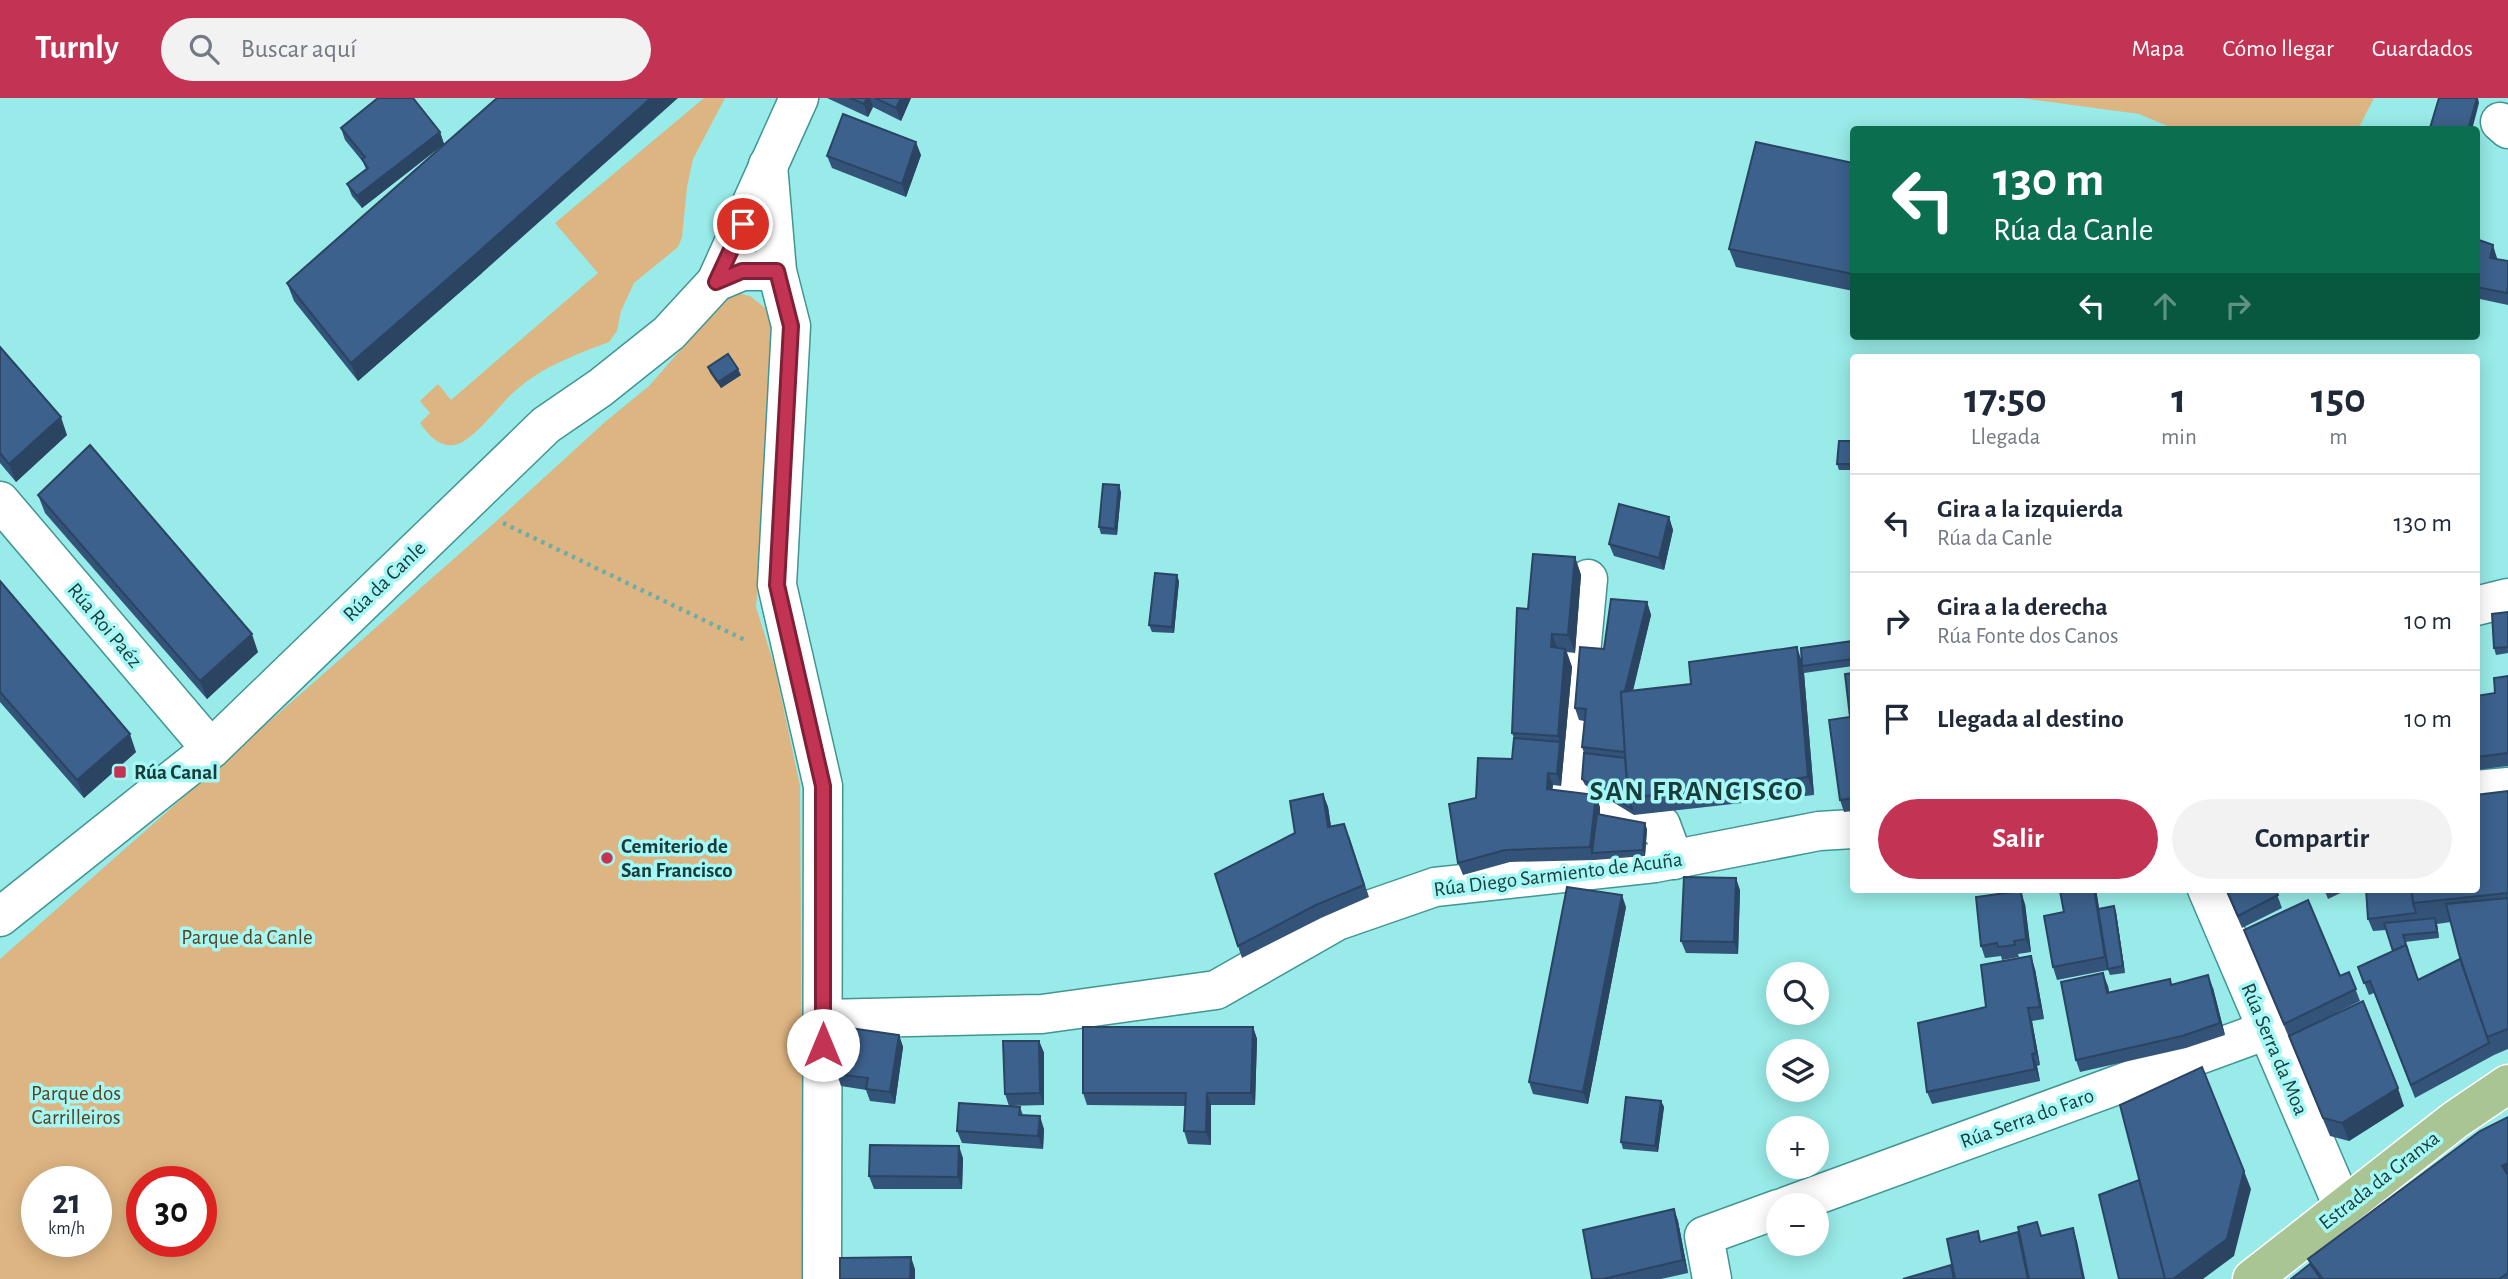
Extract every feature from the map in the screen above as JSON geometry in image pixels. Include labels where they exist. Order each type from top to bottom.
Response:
[{"type":"main road","name":"Estrada da Granxa","points":[[2252,1279],[2455,1120],[2508,1084]]},
{"type":"street","points":[[716,282],[799,98]]},
{"type":"street","points":[[768,165],[777,271],[791,326],[777,585],[823,786],[822,1279]]},
{"type":"street","name":"Rúa da Canle","points":[[0,917],[211,749],[546,425],[600,388],[669,333],[716,282],[742,271],[777,271]]},
{"type":"street","name":"Rúa Roi Paéz","points":[[0,501],[211,749]]},
{"type":"street","points":[[1588,579],[1569,782],[1634,821],[1661,825],[1674,860]]},
{"type":"street","points":[[2480,605],[2508,598]]},
{"type":"street","points":[[2480,790],[2508,787]]},
{"type":"street","name":"Rúa Diego Sarmiento de Acuña","points":[[823,1019],[1042,1014],[1216,990],[1337,921],[1435,887],[1674,860],[1819,831],[1850,828]]},
{"type":"street","name":"Rúa Serra da Moa","points":[[2209,893],[2344,1209]]},
{"type":"street","name":"Rúa Serra do Faro","points":[[1822,1193],[2267,1030]]},
{"type":"street","points":[[1712,1279],[1704,1236],[1766,1213]]},
{"type":"path","points":[[459,508],[510,525],[795,664]]},
{"type":"green space","points":[[704,98],[725,98],[693,159],[682,237],[678,247],[634,283],[621,311],[617,331],[609,342],[535,375],[461,443],[448,445],[434,439],[420,423],[430,413],[420,401],[438,384],[451,400],[598,273],[555,223]]},
{"type":"green space","points":[[2021,98],[2374,98],[2360,126],[2168,126],[2139,114]]},
{"type":"green space","points":[[736,293],[750,296],[769,311],[776,349],[756,607],[775,668],[800,786],[803,1279],[0,1279],[0,959],[491,526],[605,422],[649,386],[726,298]]},
{"type":"building","points":[[378,98],[413,98],[440,132],[357,196],[347,184],[368,168],[362,159],[365,157],[341,128]]},
{"type":"building","points":[[497,98],[651,98],[351,363],[287,283]]},
{"type":"building","points":[[850,98],[867,98],[864,104]]},
{"type":"building","points":[[875,98],[901,98],[896,108]]},
{"type":"building","points":[[2439,98],[2477,98],[2469,126],[2431,126]]},
{"type":"building","points":[[843,114],[916,142],[902,184],[827,156]]},
{"type":"building","points":[[1756,142],[1850,162],[1850,273],[1729,249]]},
{"type":"building","points":[[2480,240],[2493,245],[2490,258],[2508,261],[2507,293],[2480,288]]},
{"type":"building","points":[[0,347],[61,417],[9,464],[0,453]]},
{"type":"building","points":[[728,354],[738,369],[718,382],[708,367]]},
{"type":"building","points":[[1839,441],[1850,441],[1850,464],[1837,464]]},
{"type":"building","points":[[90,445],[252,634],[200,681],[38,495]]},
{"type":"building","points":[[1103,484],[1119,485],[1115,529],[1099,527]]},
{"type":"building","points":[[1619,504],[1669,517],[1659,558],[1609,544]]},
{"type":"building","points":[[1533,554],[1575,557],[1568,635],[1552,634],[1551,647],[1565,649],[1558,736],[1512,733],[1517,608],[1528,609]]},
{"type":"building","points":[[1155,573],[1177,575],[1172,627],[1149,625]]},
{"type":"building","points":[[0,581],[130,734],[77,780],[0,692]]},
{"type":"building","points":[[1611,599],[1647,602],[1625,691],[1621,692],[1625,752],[1582,747],[1586,709],[1575,708],[1580,647],[1604,649]]},
{"type":"building","points":[[2508,612],[2508,647],[2494,648],[2492,614]]},
{"type":"building","points":[[1850,641],[1850,659],[1802,666],[1801,648]]},
{"type":"building","points":[[1797,647],[1808,777],[1628,798],[1621,692],[1691,684],[1689,662]]},
{"type":"building","points":[[1850,673],[1850,717],[1845,674]]},
{"type":"building","points":[[2508,676],[2508,753],[2480,756],[2480,695],[2495,693],[2494,678]]},
{"type":"building","points":[[1850,717],[1850,798],[1840,800],[1829,720]]},
{"type":"building","points":[[1514,738],[1560,742],[1557,774],[1548,773],[1547,789],[1596,795],[1590,847],[1505,850],[1458,863],[1449,804],[1476,798],[1478,758],[1512,759]]},
{"type":"building","points":[[1584,753],[1625,758],[1628,798],[1632,809],[1582,779]]},
{"type":"building","points":[[2508,791],[2508,893],[2413,903],[2412,893],[2480,893],[2480,794]]},
{"type":"building","points":[[1323,794],[1328,827],[1344,824],[1364,885],[1316,905],[1238,946],[1215,874],[1295,833],[1290,801]]},
{"type":"building","points":[[1597,814],[1645,823],[1643,850],[1592,853]]},
{"type":"building","points":[[1684,877],[1736,878],[1734,942],[1681,941]]},
{"type":"building","points":[[1567,887],[1622,895],[1583,1092],[1529,1082]]},
{"type":"building","points":[[2021,893],[2026,939],[2014,941],[2015,945],[1998,947],[1997,943],[1981,946],[1976,897]]},
{"type":"building","points":[[2060,893],[2095,893],[2105,957],[2053,967],[2044,916],[2064,912]]},
{"type":"building","points":[[2228,893],[2277,893],[2278,895],[2238,916]]},
{"type":"building","points":[[2366,893],[2412,893],[2416,913],[2368,919]]},
{"type":"building","points":[[2508,898],[2508,1029],[2487,1037],[2459,954],[2446,904]]},
{"type":"building","points":[[2308,900],[2340,976],[2349,972],[2356,989],[2284,1024],[2244,930]]},
{"type":"building","points":[[2114,906],[2123,966],[2108,969],[2098,909]]},
{"type":"building","points":[[2435,918],[2437,932],[2403,935],[2408,951],[2406,945],[2393,951],[2384,923]]},
{"type":"building","points":[[2406,945],[2418,980],[2460,959],[2489,1043],[2411,1085],[2370,981],[2364,983],[2358,967]]},
{"type":"building","points":[[2031,956],[2040,1007],[2028,1008],[2036,1053],[2032,1054],[2035,1069],[1927,1092],[1918,1023],[1986,1007],[1981,965]]},
{"type":"building","points":[[2103,973],[2107,993],[2170,979],[2171,985],[2208,975],[2220,1023],[2182,1036],[2076,1060],[2061,982]]},
{"type":"building","points":[[2363,1001],[2398,1088],[2342,1123],[2323,1118],[2289,1036]]},
{"type":"building","points":[[843,1027],[899,1035],[890,1092],[866,1089],[868,1078],[837,1074]]},
{"type":"building","points":[[1083,1027],[1253,1027],[1251,1093],[1207,1093],[1206,1132],[1184,1131],[1186,1093],[1083,1093]]},
{"type":"building","points":[[1003,1041],[1039,1041],[1040,1093],[1005,1094]]},
{"type":"building","points":[[2202,1067],[2244,1171],[2227,1239],[2173,1279],[2165,1279],[2120,1105]]},
{"type":"building","points":[[1626,1097],[1661,1101],[1655,1146],[1621,1142]]},
{"type":"building","points":[[959,1103],[1020,1107],[1019,1115],[1040,1116],[1038,1136],[957,1131]]},
{"type":"building","points":[[2508,1117],[2508,1163],[2502,1166],[2508,1175],[2508,1273],[2499,1279],[2323,1279],[2308,1259],[2480,1131]]},
{"type":"building","points":[[870,1145],[959,1146],[958,1177],[869,1176]]},
{"type":"building","points":[[2139,1180],[2165,1279],[2119,1279],[2099,1195]]},
{"type":"building","points":[[1674,1209],[1683,1260],[1603,1279],[1592,1279],[1583,1230]]},
{"type":"building","points":[[2037,1222],[2041,1236],[2073,1228],[2083,1279],[2029,1279],[2018,1227]]},
{"type":"building","points":[[1978,1231],[1980,1242],[2018,1232],[2028,1279],[1955,1279],[1947,1239]]},
{"type":"building","points":[[911,1257],[910,1279],[840,1279],[840,1258]]},
{"type":"building","points":[[2310,1264],[2321,1279],[2291,1279]]},
{"type":"building","points":[[1951,1265],[1954,1279],[1903,1279]]},
{"type":"place","name":"Rúa Canal","points":[[120,772]]},
{"type":"place","name":"Cemiterio de San Francisco","points":[[607,858]]},
{"type":"district","name":"SAN FRANCISCO","points":[[1697,790]]},
{"type":"route","points":[[743,224],[716,282],[742,271],[777,271],[791,326],[777,585],[823,786],[823,1045]]},
{"type":"park label","name":"Parque da Canle","points":[[247,937]]},
{"type":"park label","name":"Parque dos Carrilleiros","points":[[76,1105]]}]
